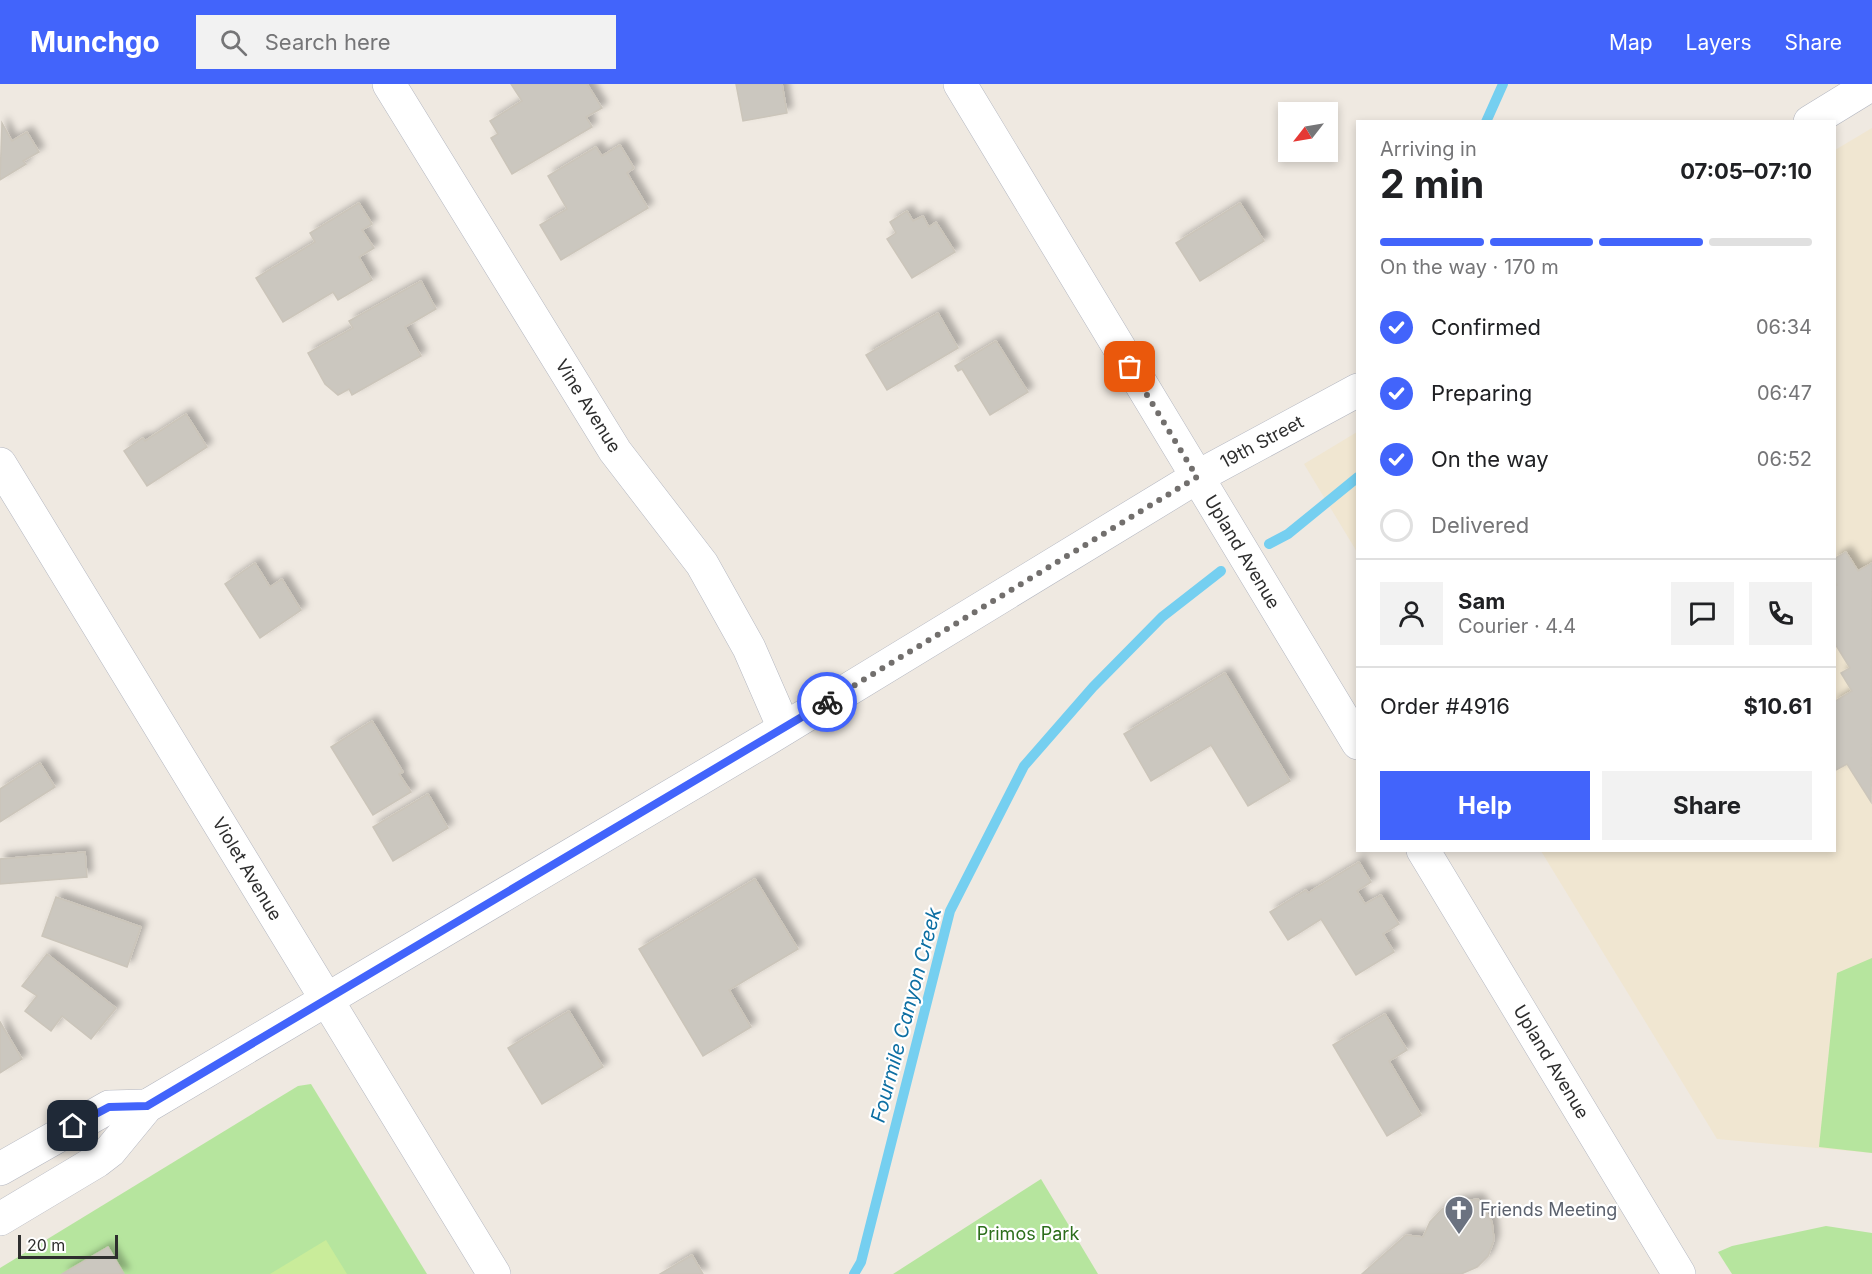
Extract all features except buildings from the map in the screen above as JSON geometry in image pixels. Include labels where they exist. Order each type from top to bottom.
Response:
[{"type":"street","name":"Vine Avenue","points":[[389,84],[615,451],[702,564],[749,648],[784,728]]},
{"type":"street","name":"Upland Avenue","points":[[960,84],[1356,740]]},
{"type":"street","points":[[1813,120],[1872,84]]},
{"type":"street","name":"19th Street","points":[[0,1219],[97,1161],[110,1151],[147,1106],[784,728],[1197,477],[1356,391]]},
{"type":"street","name":"Violet Avenue","points":[[0,464],[494,1274]]},
{"type":"street","name":"Upland Avenue","points":[[1424,852],[1669,1270]]},
{"type":"street","name":"19th Street","points":[[0,1169],[109,1107],[147,1106]]},
{"type":"shaded area","points":[[1872,128],[1872,1153],[1717,1139],[1542,852],[1836,852],[1836,149]]},
{"type":"shaded area","points":[[1356,433],[1356,550],[1304,464]]},
{"type":"green space","points":[[1872,958],[1872,1153],[1819,1147],[1837,973]]},
{"type":"green space","points":[[311,1084],[427,1274],[0,1274],[0,1268],[298,1086]]},
{"type":"green space","name":"Primos Park","points":[[1041,1179],[1098,1274],[893,1274]]},
{"type":"green space","points":[[1826,1226],[1872,1233],[1872,1274],[1732,1274],[1718,1252],[1732,1246]]},
{"type":"green space","points":[[326,1240],[347,1274],[270,1274]]},
{"type":"waterway","name":"Fourmile Canyon Creek","points":[[1487,120],[1503,84]]},
{"type":"waterway","name":"Fourmile Canyon Creek","points":[[1269,544],[1288,534],[1356,479]]},
{"type":"waterway","name":"Fourmile Canyon Creek","points":[[854,1274],[861,1262],[950,911],[1024,766],[1093,687],[1162,617],[1221,571]]},
{"type":"way so far","points":[[827,702],[1197,477],[1130,367]]},
{"type":"place","name":"Friends Meeting","points":[[1459,1236]]},
{"type":"route","points":[[73,1126],[109,1107],[147,1106],[827,702]]}]
